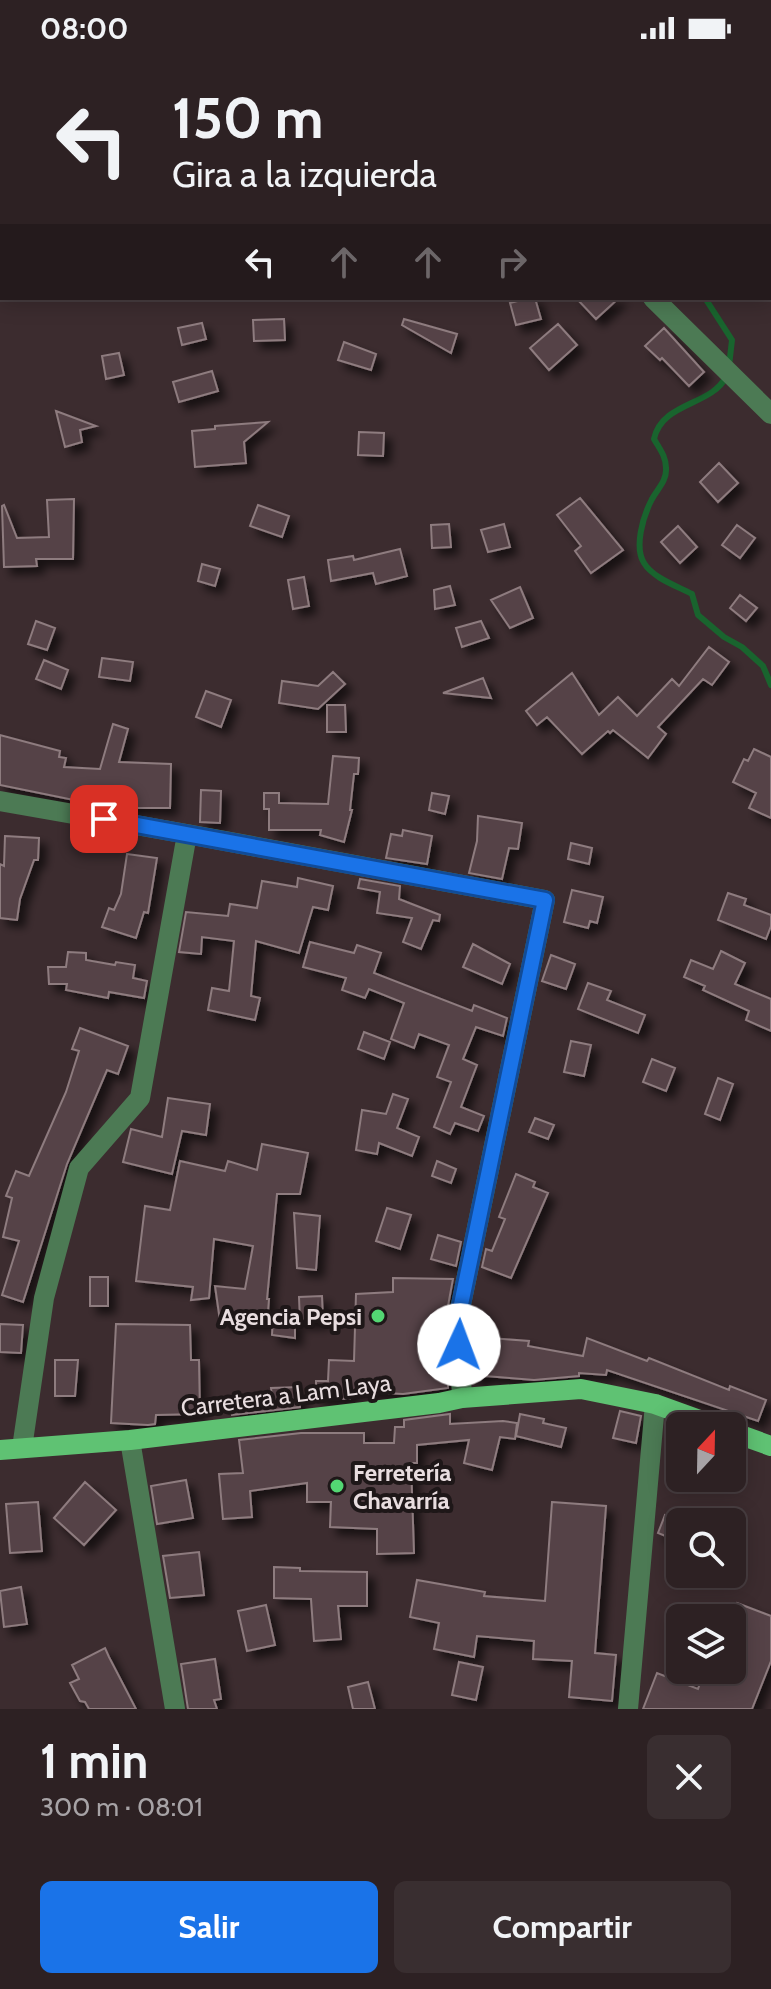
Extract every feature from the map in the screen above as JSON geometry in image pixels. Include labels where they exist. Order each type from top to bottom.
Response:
[{"type":"main road","name":"Carretera a Lam Laya","points":[[0,1450],[130,1440],[462,1398],[581,1389],[655,1404],[677,1412]]},
{"type":"main road","points":[[746,1437],[771,1446]]},
{"type":"street","points":[[655,300],[771,414]]},
{"type":"street","points":[[0,801],[545,900],[458,1319],[462,1398]]},
{"type":"street","points":[[22,1448],[44,1298],[79,1168],[140,1098],[187,834]]},
{"type":"street","points":[[628,1709],[655,1404]]},
{"type":"street","points":[[130,1440],[175,1709]]},
{"type":"building","points":[[536,300],[541,319],[516,325],[510,303]]},
{"type":"building","points":[[578,300],[617,300],[596,319]]},
{"type":"building","points":[[284,319],[285,340],[254,341],[253,320]]},
{"type":"building","points":[[404,319],[457,334],[451,353],[402,325]]},
{"type":"building","points":[[202,323],[206,339],[182,345],[178,328]]},
{"type":"building","points":[[558,324],[577,345],[549,370],[530,348]]},
{"type":"building","points":[[664,328],[704,372],[689,386],[662,358],[660,360],[645,346]]},
{"type":"building","points":[[344,342],[376,354],[371,370],[338,360]]},
{"type":"building","points":[[119,353],[124,375],[106,379],[102,356]]},
{"type":"building","points":[[212,371],[218,391],[179,402],[173,382]]},
{"type":"building","points":[[56,411],[96,426],[80,430],[82,442],[65,447]]},
{"type":"building","points":[[268,422],[244,442],[246,463],[195,467],[192,431]]},
{"type":"building","points":[[359,432],[384,433],[383,456],[358,455]]},
{"type":"building","points":[[719,463],[738,483],[718,502],[700,482]]},
{"type":"building","points":[[580,498],[623,550],[591,573],[575,551],[581,546],[557,515]]},
{"type":"building","points":[[74,499],[73,559],[36,559],[37,566],[4,567],[2,506],[17,538],[49,537],[47,500]]},
{"type":"building","points":[[258,505],[289,516],[282,537],[250,526]]},
{"type":"building","points":[[449,524],[451,547],[432,548],[431,525]]},
{"type":"building","points":[[504,524],[510,547],[488,552],[481,530]]},
{"type":"building","points":[[737,525],[755,538],[740,558],[722,545]]},
{"type":"building","points":[[678,526],[697,547],[680,563],[661,542]]},
{"type":"building","points":[[400,549],[407,576],[376,584],[373,573],[331,581],[328,560],[353,556],[354,560]]},
{"type":"building","points":[[202,564],[220,569],[215,586],[198,581]]},
{"type":"building","points":[[304,577],[309,606],[293,609],[288,580]]},
{"type":"building","points":[[450,586],[455,605],[435,609],[434,590]]},
{"type":"building","points":[[520,587],[533,618],[510,628],[491,600]]},
{"type":"building","points":[[740,595],[757,608],[746,621],[730,608]]},
{"type":"building","points":[[36,621],[55,628],[47,650],[28,644]]},
{"type":"building","points":[[481,621],[489,638],[462,647],[456,628]]},
{"type":"building","points":[[709,647],[729,662],[712,685],[703,679],[658,727],[666,734],[648,758],[613,730],[582,754],[547,717],[537,725],[526,711],[572,673],[599,715],[618,697],[637,716],[672,679],[679,686]]},
{"type":"building","points":[[102,658],[133,662],[130,681],[99,677]]},
{"type":"building","points":[[44,660],[68,670],[61,689],[36,679]]},
{"type":"building","points":[[333,672],[345,684],[318,709],[279,703],[282,681],[318,686]]},
{"type":"building","points":[[483,678],[491,698],[443,693]]},
{"type":"building","points":[[206,691],[231,700],[221,727],[196,717]]},
{"type":"building","points":[[327,705],[345,705],[346,732],[327,732]]},
{"type":"building","points":[[113,724],[128,729],[119,762],[171,764],[170,808],[113,808],[0,785],[0,735],[60,751],[59,757],[66,758],[64,767],[100,769]]},
{"type":"building","points":[[754,749],[771,757],[771,818],[749,808],[756,793],[733,782],[744,759],[748,761]]},
{"type":"building","points":[[333,756],[359,758],[344,842],[320,835],[321,830],[269,830],[269,809],[264,809],[264,793],[279,793],[279,803],[328,804]]},
{"type":"building","points":[[201,790],[221,791],[220,823],[200,822]]},
{"type":"building","points":[[432,793],[449,796],[445,814],[429,810]]},
{"type":"building","points":[[478,816],[522,823],[518,849],[509,848],[502,879],[469,873],[477,841]]},
{"type":"building","points":[[403,830],[432,836],[427,864],[386,858],[391,834],[402,836]]},
{"type":"building","points":[[5,836],[39,838],[38,860],[34,860],[20,899],[17,920],[0,918],[0,864],[4,866]]},
{"type":"building","points":[[571,843],[592,848],[589,864],[568,859]]},
{"type":"building","points":[[127,854],[157,858],[148,913],[144,912],[136,938],[102,927],[109,908],[114,910],[121,894]]},
{"type":"building","points":[[298,878],[333,886],[328,910],[313,907],[299,953],[256,941],[251,996],[260,998],[255,1020],[208,1010],[212,988],[229,991],[234,941],[202,937],[201,954],[179,952],[186,912],[228,916],[230,904],[257,908],[262,881],[297,887]]},
{"type":"building","points":[[360,879],[400,886],[399,899],[440,915],[439,921],[433,920],[421,949],[403,942],[412,918],[377,913],[380,892],[358,888]]},
{"type":"building","points":[[572,890],[603,897],[597,923],[590,921],[588,928],[564,922]]},
{"type":"building","points":[[728,893],[746,899],[744,905],[771,915],[766,939],[718,920]]},
{"type":"building","points":[[310,942],[354,953],[357,945],[381,953],[374,973],[472,1011],[474,1005],[507,1018],[503,1036],[476,1027],[463,1059],[477,1065],[461,1107],[484,1116],[478,1131],[455,1123],[450,1134],[434,1127],[451,1082],[437,1077],[449,1045],[419,1034],[414,1048],[391,1039],[404,1003],[369,989],[365,998],[342,990],[346,978],[303,967]]},
{"type":"building","points":[[473,944],[510,964],[502,984],[463,967]]},
{"type":"building","points":[[721,951],[745,963],[735,984],[771,999],[771,1031],[746,1020],[749,1011],[703,990],[705,986],[684,977],[691,960],[713,969]]},
{"type":"building","points":[[68,952],[86,953],[86,960],[135,965],[133,978],[147,981],[144,998],[109,992],[108,998],[66,990],[67,984],[49,984],[48,967],[66,967]]},
{"type":"building","points":[[551,955],[575,964],[566,989],[542,981]]},
{"type":"building","points":[[588,983],[611,991],[607,1000],[645,1015],[638,1033],[578,1009]]},
{"type":"building","points":[[80,1028],[128,1046],[118,1074],[107,1070],[67,1164],[23,1302],[2,1295],[19,1241],[3,1237],[12,1198],[6,1196],[16,1171],[29,1176],[66,1092],[79,1051],[72,1049]]},
{"type":"building","points":[[364,1032],[390,1042],[384,1059],[358,1049]]},
{"type":"building","points":[[571,1041],[591,1045],[584,1076],[564,1072]]},
{"type":"building","points":[[652,1059],[675,1068],[666,1091],[643,1082]]},
{"type":"building","points":[[718,1078],[733,1084],[720,1120],[705,1114]]},
{"type":"building","points":[[393,1094],[408,1099],[397,1128],[419,1137],[412,1156],[379,1143],[377,1154],[356,1150],[362,1110],[386,1114]]},
{"type":"building","points":[[168,1098],[210,1104],[206,1135],[182,1131],[172,1174],[123,1162],[131,1129],[162,1137]]},
{"type":"building","points":[[535,1118],[554,1125],[548,1139],[529,1132]]},
{"type":"building","points":[[262,1144],[308,1153],[300,1194],[277,1194],[267,1325],[220,1321],[215,1286],[245,1289],[253,1246],[214,1239],[209,1298],[191,1300],[193,1287],[136,1281],[145,1206],[170,1210],[180,1161],[225,1171],[228,1161],[257,1170]]},
{"type":"building","points":[[437,1161],[456,1169],[451,1183],[432,1176]]},
{"type":"building","points":[[516,1174],[535,1182],[533,1187],[548,1193],[511,1278],[482,1267],[486,1249],[492,1251],[505,1219],[499,1217]]},
{"type":"building","points":[[387,1208],[411,1215],[400,1249],[376,1241]]},
{"type":"building","points":[[294,1213],[320,1216],[316,1270],[297,1268]]},
{"type":"building","points":[[438,1235],[461,1242],[456,1266],[431,1259]]},
{"type":"building","points":[[90,1277],[108,1277],[108,1306],[90,1306]]},
{"type":"building","points":[[393,1278],[453,1279],[442,1338],[446,1338],[448,1388],[403,1394],[350,1391],[350,1399],[316,1398],[316,1381],[328,1381],[329,1360],[354,1361],[356,1294],[393,1292]]},
{"type":"building","points":[[322,1296],[323,1321],[300,1322],[299,1297]]},
{"type":"building","points":[[273,1318],[295,1318],[295,1338],[272,1335]]},
{"type":"building","points":[[0,1324],[23,1325],[21,1353],[0,1352]]},
{"type":"building","points":[[116,1324],[190,1325],[191,1360],[199,1360],[200,1414],[156,1415],[155,1424],[148,1425],[111,1423]]},
{"type":"building","points":[[472,1337],[529,1341],[528,1346],[583,1356],[587,1338],[647,1361],[649,1358],[729,1390],[730,1386],[766,1400],[758,1421],[746,1417],[746,1412],[731,1412],[607,1370],[606,1375],[579,1373],[579,1376],[534,1380],[485,1376],[474,1381]]},
{"type":"building","points":[[55,1360],[78,1360],[75,1396],[55,1396]]},
{"type":"building","points":[[299,1387],[300,1407],[232,1415],[230,1401],[272,1396],[271,1388]]},
{"type":"building","points":[[620,1411],[641,1416],[636,1443],[613,1438]]},
{"type":"building","points":[[450,1414],[450,1424],[517,1423],[515,1439],[500,1437],[492,1470],[464,1463],[469,1440],[417,1445],[417,1463],[411,1463],[414,1553],[377,1554],[377,1529],[330,1527],[331,1502],[307,1502],[307,1483],[250,1491],[252,1517],[223,1519],[219,1474],[243,1473],[239,1440],[301,1433],[364,1433],[364,1443],[394,1443],[395,1427],[404,1427],[404,1420]]},
{"type":"building","points":[[520,1414],[566,1428],[561,1447],[516,1436]]},
{"type":"building","points":[[186,1480],[193,1518],[157,1524],[151,1486]]},
{"type":"building","points":[[85,1482],[116,1510],[84,1545],[54,1518]]},
{"type":"building","points":[[38,1502],[42,1551],[10,1553],[6,1504]]},
{"type":"building","points":[[552,1502],[606,1506],[595,1653],[616,1655],[612,1701],[569,1697],[572,1661],[533,1659],[534,1641],[477,1636],[474,1657],[434,1649],[439,1623],[410,1617],[417,1580],[485,1592],[484,1596],[545,1601]]},
{"type":"building","points":[[665,1515],[666,1515],[666,1536],[658,1533]]},
{"type":"building","points":[[199,1552],[204,1595],[170,1598],[163,1556]]},
{"type":"building","points":[[274,1567],[300,1568],[300,1571],[367,1572],[367,1606],[338,1606],[341,1639],[314,1641],[311,1599],[274,1598]]},
{"type":"building","points":[[21,1587],[27,1624],[4,1627],[0,1591]]},
{"type":"building","points":[[266,1605],[275,1645],[247,1651],[238,1611]]},
{"type":"building","points":[[746,1606],[771,1616],[771,1661],[752,1709],[643,1709],[657,1673],[666,1677],[666,1684],[685,1684],[698,1689],[700,1684],[746,1684]]},
{"type":"building","points":[[105,1648],[136,1709],[89,1709],[85,1702],[80,1701],[70,1683],[79,1679],[72,1665]]},
{"type":"building","points":[[215,1659],[221,1699],[214,1700],[217,1709],[188,1709],[181,1664]]},
{"type":"building","points":[[459,1662],[483,1667],[476,1700],[452,1695]]},
{"type":"building","points":[[368,1682],[375,1709],[353,1709],[348,1687]]},
{"type":"waterway","points":[[706,300],[732,340],[729,366]]},
{"type":"waterway","points":[[726,377],[710,394],[676,411],[659,427],[654,439],[665,460],[666,473],[645,515],[641,556],[648,568],[659,577],[692,594],[698,615],[763,666],[771,685]]},
{"type":"place","name":"Agencia Pepsi","points":[[378,1316]]},
{"type":"place","name":"Ferretería Chavarría","points":[[337,1486]]},
{"type":"route","points":[[104,819],[545,900],[458,1319],[459,1345]]}]
